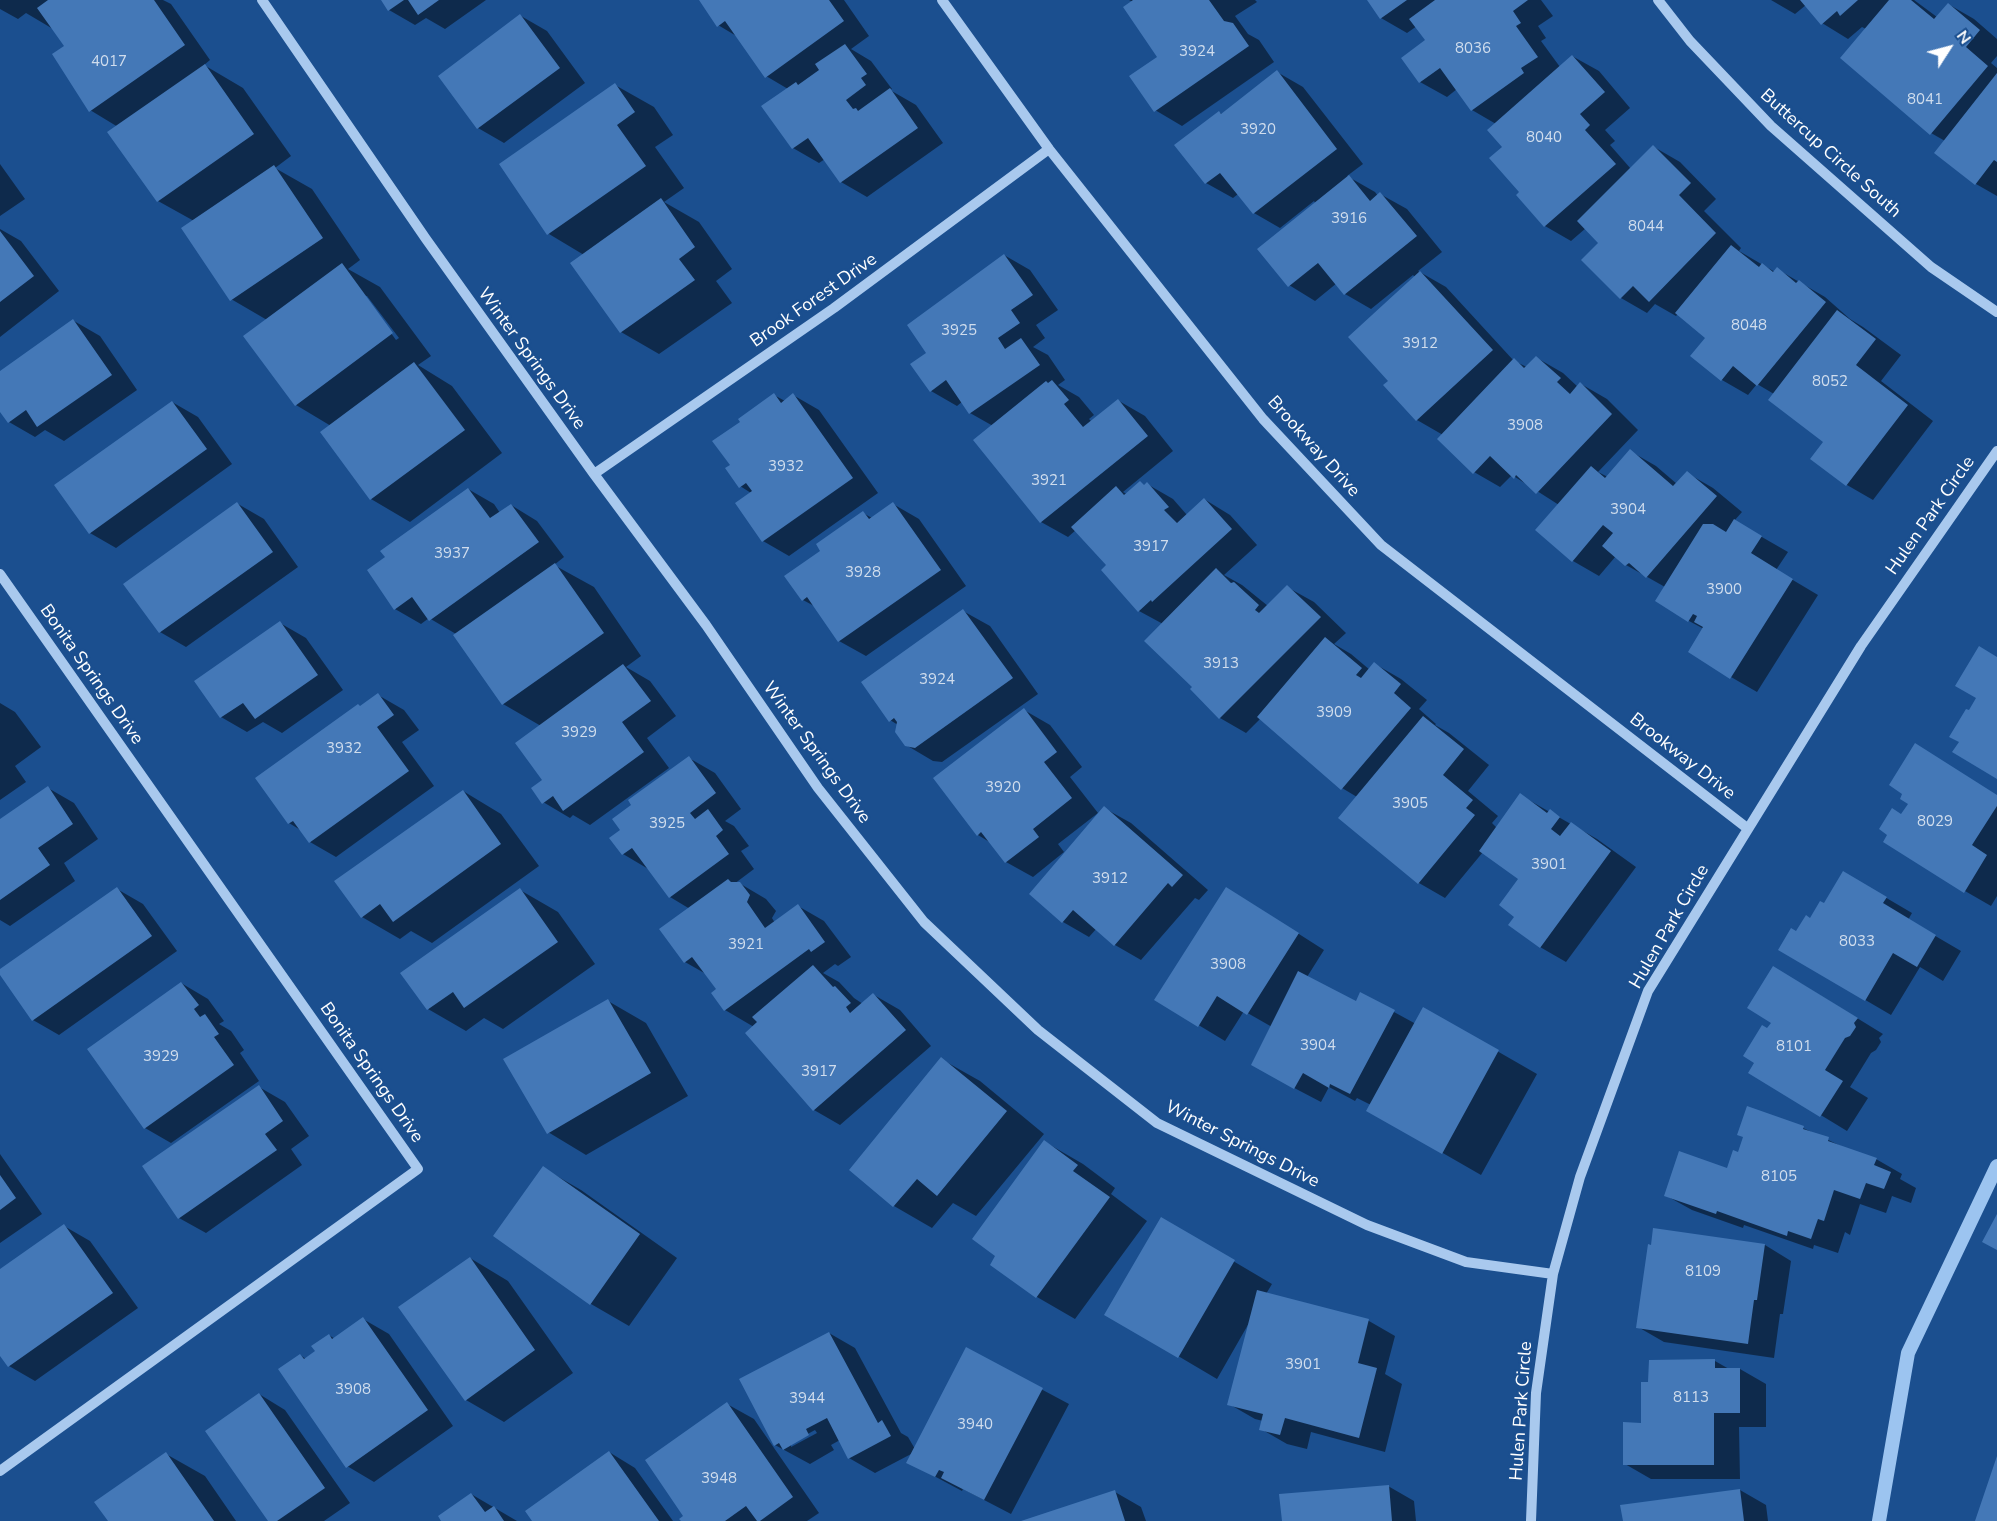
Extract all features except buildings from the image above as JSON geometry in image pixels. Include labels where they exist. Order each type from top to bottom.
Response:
[{"type":"street","name":"Winter Springs Drive","points":[[262,0],[426,239],[594,474],[706,625],[818,788],[924,922],[1038,1030],[1157,1123],[1366,1226],[1466,1263],[1553,1274]]},
{"type":"street","name":"Brookway Drive","points":[[942,0],[1049,149],[1263,419],[1380,545],[1747,828]]},
{"type":"street","name":"Buttercup Circle South","points":[[1658,0],[1690,41],[1771,126],[1931,267],[1997,312]]},
{"type":"street","name":"Brook Forest Drive","points":[[594,474],[834,308],[1049,149]]},
{"type":"street","name":"Hulen Park Circle","points":[[1531,1521],[1536,1393],[1553,1274],[1580,1177],[1648,991],[1861,646],[1997,451]]},
{"type":"street","name":"Bonita Springs Drive","points":[[0,574],[418,1169],[0,1471]]},
{"type":"waterway","points":[[1879,1521],[1908,1353],[1997,1166]]}]
